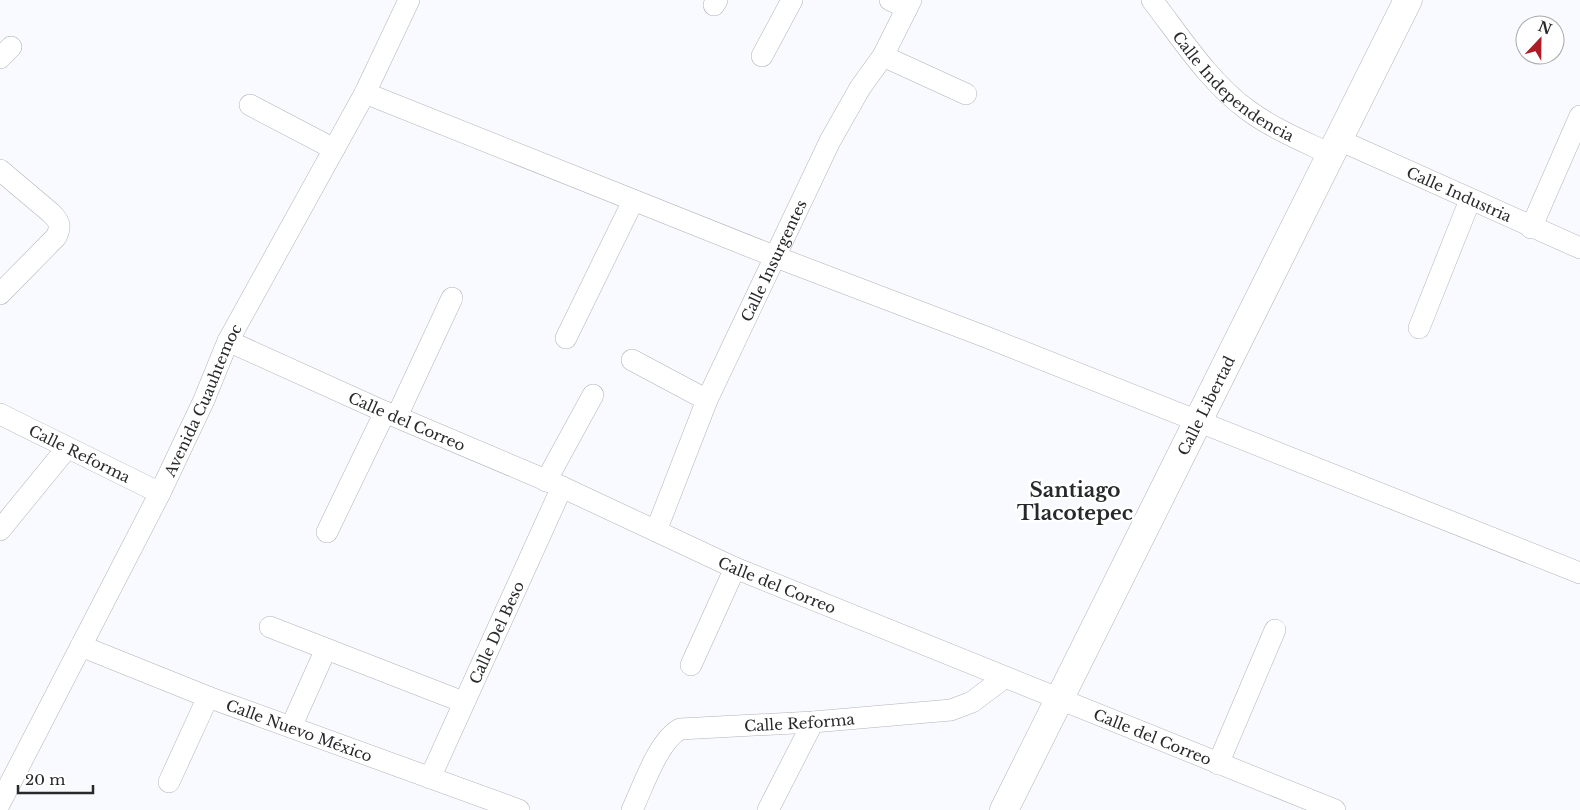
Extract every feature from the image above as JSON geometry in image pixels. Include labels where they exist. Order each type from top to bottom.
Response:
[{"type":"main road","name":"Calle Libertad","points":[[1004,810],[1060,700],[1196,421],[1408,0]]},
{"type":"street","name":"Avenida Cuauhtemoc","points":[[2,794],[160,493],[204,400],[228,341],[365,93],[409,0]]},
{"type":"street","points":[[762,56],[792,0]]},
{"type":"street","name":"Calle Independencia","points":[[1152,0],[1212,80],[1229,96],[1272,125],[1334,147]]},
{"type":"street","name":"Calle Insurgentes","points":[[656,531],[707,400],[835,133],[860,88],[883,56],[903,3]]},
{"type":"street","points":[[883,56],[966,94]]},
{"type":"street","points":[[365,93],[776,258],[986,337],[1580,574]]},
{"type":"street","points":[[250,105],[334,149]]},
{"type":"street","points":[[1531,228],[1580,116]]},
{"type":"street","name":"Calle Industria","points":[[1334,147],[1470,200],[1580,248]]},
{"type":"street","points":[[0,170],[51,213],[58,220],[60,229],[56,237],[2,288]]},
{"type":"street","points":[[1418,328],[1470,200]]},
{"type":"street","points":[[566,338],[633,201]]},
{"type":"street","points":[[327,532],[452,298]]},
{"type":"street","name":"Calle del Correo","points":[[228,341],[554,484],[735,568],[1335,810]]},
{"type":"street","points":[[632,360],[707,400]]},
{"type":"street","name":"Calle Del Beso","points":[[430,778],[593,395]]},
{"type":"street","name":"Calle Reforma","points":[[0,414],[160,493]]},
{"type":"street","points":[[0,530],[67,448]]},
{"type":"street","points":[[691,664],[735,568]]},
{"type":"street","points":[[270,627],[463,702]]},
{"type":"street","points":[[1218,764],[1275,630]]},
{"type":"street","name":"Calle Nuevo México","points":[[81,646],[208,697],[519,810]]},
{"type":"street","points":[[291,727],[326,648]]},
{"type":"street","name":"Calle Reforma","points":[[632,810],[663,746],[671,734],[680,729],[813,722],[951,710],[972,702],[1004,678]]},
{"type":"street","points":[[170,782],[208,697]]},
{"type":"street","points":[[768,810],[813,722]]},
{"type":"district","name":"Santiago Tlacotepec","points":[[1075,502]]}]
